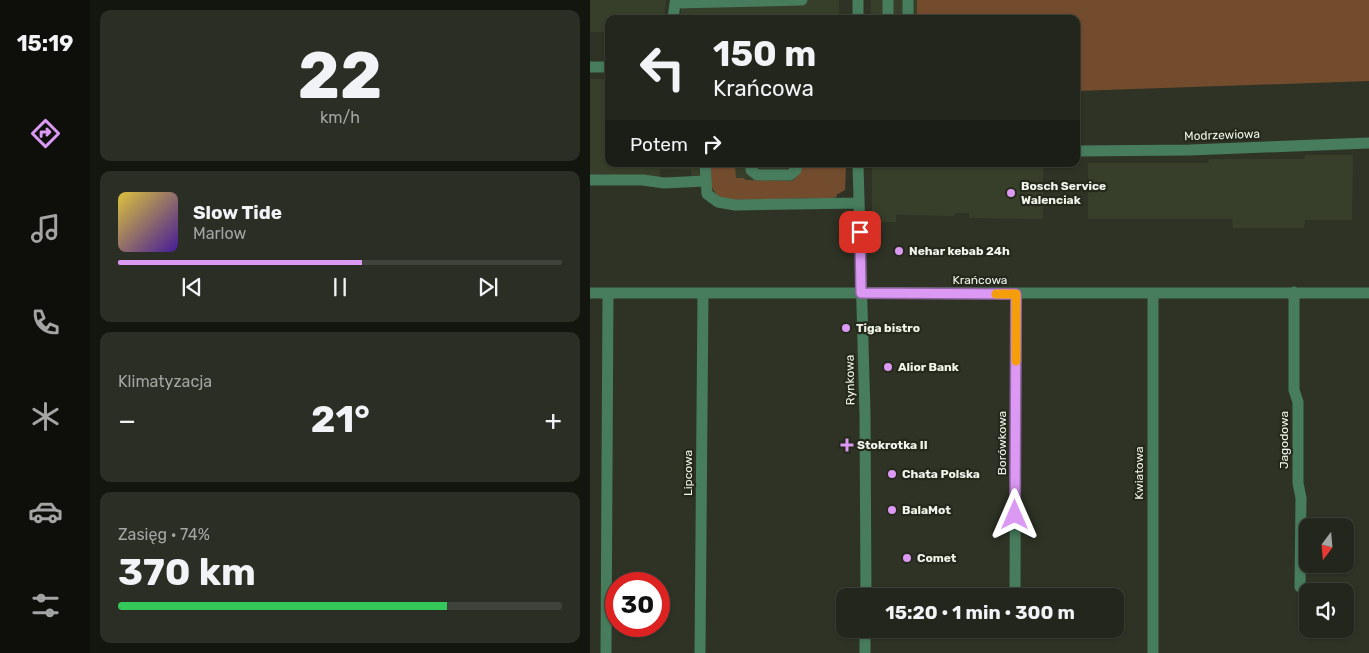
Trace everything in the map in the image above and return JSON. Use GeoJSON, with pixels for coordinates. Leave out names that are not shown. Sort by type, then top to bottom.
{"type":"FeatureCollection","features":[{"type":"Feature","properties":{"kind":"street"},"geometry":{"type":"LineString","coordinates":[[673,15],[675,2],[802,0]]}},
{"type":"Feature","properties":{"kind":"street"},"geometry":{"type":"LineString","coordinates":[[858,0],[858,15]]}},
{"type":"Feature","properties":{"kind":"street"},"geometry":{"type":"LineString","coordinates":[[888,0],[888,15]]}},
{"type":"Feature","properties":{"kind":"street"},"geometry":{"type":"LineString","coordinates":[[908,0],[908,15]]}},
{"type":"Feature","properties":{"kind":"street"},"geometry":{"type":"LineString","coordinates":[[590,67],[605,67]]}},
{"type":"Feature","properties":{"kind":"street","name":"Modrzewiowa"},"geometry":{"type":"LineString","coordinates":[[1080,152],[1182,151],[1369,144]]}},
{"type":"Feature","properties":{"kind":"street"},"geometry":{"type":"LineString","coordinates":[[705,167],[707,194],[718,202],[735,205],[859,203]]}},
{"type":"Feature","properties":{"kind":"street"},"geometry":{"type":"LineString","coordinates":[[751,167],[751,170],[757,175],[790,176],[796,170],[796,167]]}},
{"type":"Feature","properties":{"kind":"street","name":"Rynkowa"},"geometry":{"type":"LineString","coordinates":[[858,167],[865,424],[866,588]]}},
{"type":"Feature","properties":{"kind":"street"},"geometry":{"type":"LineString","coordinates":[[590,180],[643,180],[664,183],[705,181]]}},
{"type":"Feature","properties":{"kind":"street","name":"Jagodowa"},"geometry":{"type":"LineString","coordinates":[[1294,292],[1294,390],[1298,402],[1298,483],[1301,498],[1300,583]]}},
{"type":"Feature","properties":{"kind":"street","name":"Krańcowa"},"geometry":{"type":"LineString","coordinates":[[590,293],[1369,293]]}},
{"type":"Feature","properties":{"kind":"street"},"geometry":{"type":"LineString","coordinates":[[606,653],[608,293]]}},
{"type":"Feature","properties":{"kind":"street","name":"Lipcowa"},"geometry":{"type":"LineString","coordinates":[[700,653],[703,294]]}},
{"type":"Feature","properties":{"kind":"street","name":"Borówkowa"},"geometry":{"type":"LineString","coordinates":[[1015,588],[1016,294]]}},
{"type":"Feature","properties":{"kind":"street","name":"Kwiatowa"},"geometry":{"type":"LineString","coordinates":[[1153,294],[1153,653]]}},
{"type":"Feature","properties":{"kind":"street"},"geometry":{"type":"LineString","coordinates":[[865,653],[866,638]]}},
{"type":"Feature","properties":{"kind":"shaded area"},"geometry":{"type":"Polygon","coordinates":[[[590,0],[666,0],[664,15],[605,15],[605,32],[590,32],[590,0]]]}},
{"type":"Feature","properties":{"kind":"shaded area"},"geometry":{"type":"Polygon","coordinates":[[[681,0],[839,0],[839,14],[681,15],[681,0]]]}},
{"type":"Feature","properties":{"kind":"shaded area"},"geometry":{"type":"Polygon","coordinates":[[[871,0],[917,0],[917,15],[871,15],[871,0]]]}},
{"type":"Feature","properties":{"kind":"shaded area"},"geometry":{"type":"Polygon","coordinates":[[[917,0],[1369,0],[1369,81],[1080,91],[1080,15],[917,15],[917,0]]]}},
{"type":"Feature","properties":{"kind":"shaded area"},"geometry":{"type":"Polygon","coordinates":[[[590,79],[605,79],[605,167],[846,167],[845,190],[836,195],[837,197],[712,189],[691,177],[691,170],[660,169],[660,180],[590,177],[590,79]]]}},
{"type":"Feature","properties":{"kind":"shaded area"},"geometry":{"type":"Polygon","coordinates":[[[1305,155],[1353,155],[1352,220],[1305,220],[1304,228],[1233,228],[1232,219],[1088,219],[1088,163],[1208,163],[1209,159],[1304,159],[1305,155]]]}},
{"type":"Feature","properties":{"kind":"shaded area"},"geometry":{"type":"Polygon","coordinates":[[[710,167],[735,167],[736,178],[744,178],[745,180],[792,181],[798,174],[798,167],[846,167],[845,190],[836,195],[837,197],[832,198],[728,200],[714,191],[711,182],[710,167]]]}},
{"type":"Feature","properties":{"kind":"shaded area"},"geometry":{"type":"Polygon","coordinates":[[[872,167],[1043,167],[1043,219],[969,218],[969,213],[955,213],[954,216],[896,215],[896,222],[872,223],[872,167]]]}},
{"type":"Feature","properties":{"kind":"slow traffic"},"geometry":{"type":"LineString","coordinates":[[996,294],[1016,294],[1016,361]]}},
{"type":"Feature","properties":{"kind":"place","name":"Bosch Service Walenciak"},"geometry":{"type":"Point","coordinates":[1011,193]}},
{"type":"Feature","properties":{"kind":"place","name":"Nehar kebab 24h"},"geometry":{"type":"Point","coordinates":[899,251]}},
{"type":"Feature","properties":{"kind":"place","name":"Tiga bistro"},"geometry":{"type":"Point","coordinates":[846,328]}},
{"type":"Feature","properties":{"kind":"place","name":"Alior Bank"},"geometry":{"type":"Point","coordinates":[888,367]}},
{"type":"Feature","properties":{"kind":"place","name":"Stokrotka II"},"geometry":{"type":"Point","coordinates":[847,445]}},
{"type":"Feature","properties":{"kind":"place","name":"Chata Polska"},"geometry":{"type":"Point","coordinates":[892,474]}},
{"type":"Feature","properties":{"kind":"place","name":"BalaMot"},"geometry":{"type":"Point","coordinates":[892,510]}},
{"type":"Feature","properties":{"kind":"place","name":"Comet"},"geometry":{"type":"Point","coordinates":[907,558]}},
{"type":"Feature","properties":{"kind":"route"},"geometry":{"type":"LineString","coordinates":[[860,232],[861,293],[1016,294],[1015,515]]}}]}
